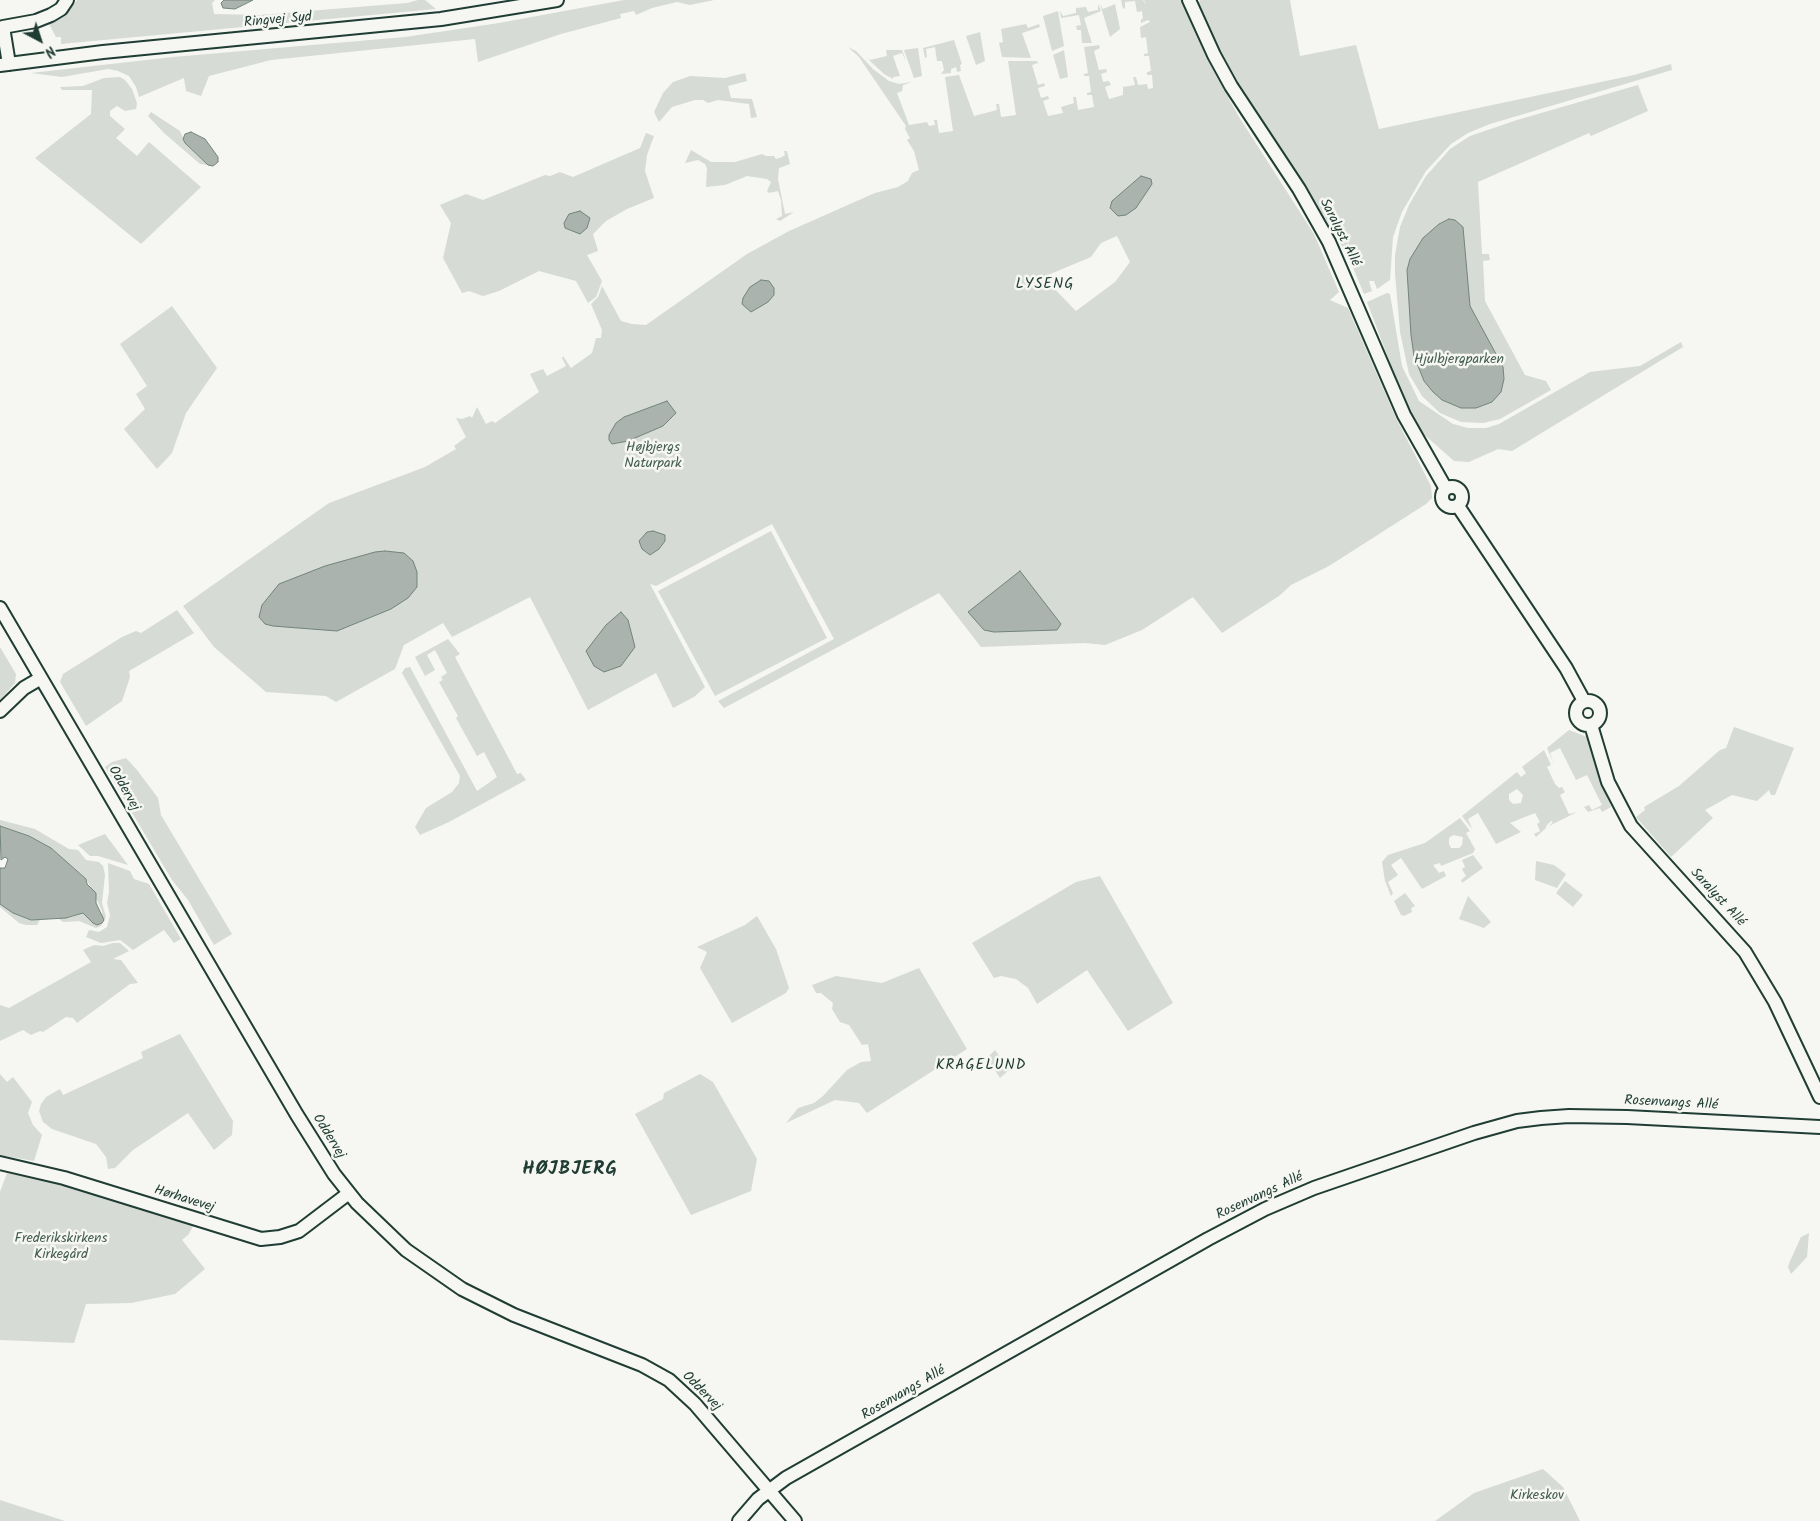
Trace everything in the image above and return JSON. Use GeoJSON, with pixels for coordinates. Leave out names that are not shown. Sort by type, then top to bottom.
{"type":"FeatureCollection","features":[{"type":"Feature","properties":{"kind":"street"},"geometry":{"type":"LineString","coordinates":[[5,64],[3,27],[36,21],[61,9],[67,0]]}},
{"type":"Feature","properties":{"kind":"street","name":"Ringvej Syd"},"geometry":{"type":"LineString","coordinates":[[5,64],[172,45],[441,19],[558,0]]}},
{"type":"Feature","properties":{"kind":"street","name":"Saralyst Allé"},"geometry":{"type":"LineString","coordinates":[[1189,0],[1214,55],[1231,86],[1299,189],[1329,242],[1404,415],[1446,489],[1443,494],[1444,502],[1452,507],[1458,506],[1566,668],[1584,701],[1577,706],[1576,714],[1581,723],[1591,725],[1608,782],[1627,820],[1648,846],[1745,952],[1775,1002],[1820,1098]]}},
{"type":"Feature","properties":{"kind":"street","name":"Oddervej"},"geometry":{"type":"LineString","coordinates":[[0,608],[297,1115],[324,1160],[349,1193],[373,1220],[406,1250],[462,1289],[514,1315],[642,1365],[669,1380],[695,1404],[795,1521]]}},
{"type":"Feature","properties":{"kind":"street"},"geometry":{"type":"LineString","coordinates":[[0,711],[24,688],[41,678]]}},
{"type":"Feature","properties":{"kind":"street","name":"Rosenvangs Allé"},"geometry":{"type":"LineString","coordinates":[[739,1521],[769,1490],[1166,1262],[1250,1216],[1308,1190],[1474,1133],[1517,1121],[1569,1116],[1627,1116],[1820,1127]]}},
{"type":"Feature","properties":{"kind":"street","name":"Hørhavevej"},"geometry":{"type":"LineString","coordinates":[[0,1163],[64,1178],[261,1239],[280,1237],[299,1231],[349,1193]]}},
{"type":"Feature","properties":{"kind":"green space"},"geometry":{"type":"Polygon","coordinates":[[[77,0],[215,0],[212,3],[214,14],[259,15],[407,3],[418,0],[425,0],[436,9],[61,44],[61,37],[56,37],[49,24],[65,16],[77,0]]]}},
{"type":"Feature","properties":{"kind":"green space"},"geometry":{"type":"Polygon","coordinates":[[[624,0],[714,0],[690,5],[677,2],[652,8],[636,15],[634,11],[620,14],[621,18],[561,34],[478,62],[475,39],[271,60],[209,76],[201,96],[186,91],[184,78],[139,97],[136,87],[129,76],[118,71],[108,69],[62,77],[31,73],[173,57],[405,37],[499,23],[624,0]]]}},
{"type":"Feature","properties":{"kind":"green space","name":"Højbjergs Naturpark"},"geometry":{"type":"Polygon","coordinates":[[[1121,0],[1143,0],[1146,5],[1144,0],[1181,0],[1205,55],[1239,117],[1314,234],[1339,292],[1330,300],[1348,308],[1396,418],[1431,486],[1432,498],[1426,504],[1329,566],[1291,585],[1279,596],[1222,633],[1193,597],[1142,630],[1105,645],[1085,643],[981,647],[939,593],[724,708],[718,701],[834,639],[772,524],[656,586],[650,584],[705,687],[694,697],[673,708],[656,673],[588,710],[530,597],[452,637],[443,623],[404,645],[395,669],[336,702],[326,696],[266,692],[214,647],[183,606],[329,503],[425,467],[456,449],[454,446],[466,437],[456,418],[462,419],[470,416],[472,418],[477,407],[486,424],[492,421],[495,423],[539,392],[530,374],[543,369],[547,376],[566,366],[562,358],[563,356],[571,368],[592,353],[596,338],[601,338],[602,330],[591,304],[598,297],[602,286],[621,321],[646,325],[747,254],[789,231],[875,193],[898,187],[908,181],[912,173],[919,170],[914,151],[907,140],[910,138],[905,129],[906,126],[859,57],[848,47],[856,51],[873,69],[889,81],[899,84],[912,82],[903,85],[902,91],[897,93],[909,125],[927,122],[929,126],[935,125],[934,120],[937,120],[939,133],[953,131],[945,77],[959,75],[974,116],[997,110],[996,104],[999,104],[1001,117],[1016,115],[1008,61],[1037,61],[1038,63],[1032,65],[1038,85],[1044,83],[1045,86],[1038,88],[1041,98],[1048,96],[1049,99],[1043,101],[1048,116],[1063,113],[1061,107],[1074,103],[1073,97],[1076,97],[1078,110],[1094,107],[1092,95],[1087,95],[1087,93],[1091,92],[1089,76],[1084,76],[1084,74],[1088,73],[1084,47],[1099,45],[1100,48],[1094,51],[1099,70],[1106,69],[1107,72],[1101,74],[1103,82],[1109,81],[1111,85],[1105,87],[1109,99],[1123,95],[1123,87],[1135,85],[1133,77],[1136,77],[1138,85],[1147,84],[1148,89],[1153,88],[1152,75],[1147,75],[1147,72],[1151,71],[1149,56],[1144,56],[1144,54],[1148,53],[1146,37],[1141,38],[1140,27],[1150,22],[1148,20],[1141,23],[1141,19],[1143,19],[1142,11],[1137,12],[1135,1],[1125,2],[1125,8],[1123,9],[1121,0]],[[1117,236],[1101,243],[1091,257],[1043,277],[1076,311],[1115,282],[1130,262],[1117,236]]]}},
{"type":"Feature","properties":{"kind":"green space"},"geometry":{"type":"Polygon","coordinates":[[[1200,0],[1290,0],[1300,56],[1356,45],[1379,129],[1634,75],[1671,64],[1672,70],[1490,124],[1468,133],[1451,144],[1426,171],[1402,212],[1393,237],[1390,280],[1377,289],[1374,281],[1369,281],[1372,291],[1364,294],[1348,256],[1303,181],[1228,67],[1198,3],[1200,0]]]}},
{"type":"Feature","properties":{"kind":"green space"},"geometry":{"type":"Polygon","coordinates":[[[1098,4],[1101,11],[1084,18],[1092,43],[1082,43],[1081,30],[1077,30],[1076,26],[1081,25],[1079,15],[1061,18],[1060,11],[1063,16],[1076,13],[1076,8],[1086,7],[1088,12],[1098,10],[1098,4]]]}},
{"type":"Feature","properties":{"kind":"green space"},"geometry":{"type":"Polygon","coordinates":[[[1100,4],[1103,9],[1115,4],[1120,29],[1110,37],[1100,4]]]}},
{"type":"Feature","properties":{"kind":"green space"},"geometry":{"type":"Polygon","coordinates":[[[1058,11],[1064,46],[1052,51],[1043,16],[1058,11]]]}},
{"type":"Feature","properties":{"kind":"green space"},"geometry":{"type":"Polygon","coordinates":[[[1026,24],[1028,28],[1039,24],[1040,27],[1022,33],[1031,58],[1002,57],[999,43],[1003,42],[1001,29],[1026,24]]]}},
{"type":"Feature","properties":{"kind":"green space"},"geometry":{"type":"Polygon","coordinates":[[[980,32],[985,61],[976,65],[966,36],[980,32]]]}},
{"type":"Feature","properties":{"kind":"green space"},"geometry":{"type":"Polygon","coordinates":[[[954,40],[962,64],[960,65],[961,71],[957,72],[956,67],[951,69],[951,73],[941,74],[944,70],[942,61],[937,61],[935,47],[926,49],[927,57],[925,58],[923,48],[954,40]]]}},
{"type":"Feature","properties":{"kind":"green space"},"geometry":{"type":"Polygon","coordinates":[[[918,48],[922,76],[914,78],[904,50],[918,48]]]}},
{"type":"Feature","properties":{"kind":"green space"},"geometry":{"type":"Polygon","coordinates":[[[886,50],[902,50],[906,61],[902,53],[893,56],[900,76],[893,77],[893,79],[884,74],[867,58],[870,60],[887,56],[886,50]]]}},
{"type":"Feature","properties":{"kind":"green space"},"geometry":{"type":"Polygon","coordinates":[[[1064,50],[1068,77],[1060,79],[1053,55],[1064,50]]]}},
{"type":"Feature","properties":{"kind":"green space"},"geometry":{"type":"Polygon","coordinates":[[[745,73],[747,81],[728,86],[731,98],[752,99],[757,117],[751,118],[749,104],[718,100],[708,103],[703,100],[695,100],[672,107],[659,122],[654,112],[663,93],[673,82],[690,76],[725,78],[745,73]]]}},
{"type":"Feature","properties":{"kind":"green space"},"geometry":{"type":"Polygon","coordinates":[[[120,77],[132,89],[137,103],[136,109],[125,111],[117,106],[110,111],[110,116],[125,129],[116,138],[137,156],[149,142],[201,187],[141,244],[35,158],[91,114],[92,90],[62,90],[60,87],[83,86],[104,78],[120,77]]]}},
{"type":"Feature","properties":{"kind":"green space","name":"Hjulbjergparken"},"geometry":{"type":"Polygon","coordinates":[[[1638,85],[1648,111],[1591,136],[1589,133],[1478,182],[1482,254],[1489,254],[1490,260],[1483,261],[1485,301],[1525,375],[1546,381],[1551,390],[1500,419],[1483,423],[1461,422],[1440,413],[1422,396],[1409,374],[1400,332],[1395,274],[1395,255],[1400,227],[1409,205],[1426,176],[1450,149],[1470,136],[1517,120],[1638,85]]]}},
{"type":"Feature","properties":{"kind":"green space"},"geometry":{"type":"Polygon","coordinates":[[[151,112],[180,131],[185,143],[208,165],[200,164],[164,133],[148,116],[151,112]]]}},
{"type":"Feature","properties":{"kind":"green space"},"geometry":{"type":"Polygon","coordinates":[[[646,133],[654,136],[647,155],[645,171],[654,198],[627,209],[606,221],[593,234],[598,251],[587,255],[602,281],[596,297],[588,303],[576,281],[539,271],[499,291],[483,296],[469,291],[462,293],[443,258],[451,223],[440,205],[466,194],[483,200],[545,175],[550,176],[560,172],[573,177],[640,148],[646,133]]]}},
{"type":"Feature","properties":{"kind":"green space"},"geometry":{"type":"Polygon","coordinates":[[[691,150],[711,162],[735,162],[762,154],[774,156],[776,159],[785,155],[784,151],[787,151],[790,164],[779,168],[778,179],[785,214],[794,212],[780,221],[776,219],[782,216],[781,200],[778,191],[769,193],[767,191],[771,182],[767,179],[747,176],[725,185],[706,187],[707,168],[705,164],[698,160],[685,163],[691,150]]]}},
{"type":"Feature","properties":{"kind":"green space"},"geometry":{"type":"Polygon","coordinates":[[[1387,293],[1390,294],[1402,366],[1419,401],[1453,424],[1468,428],[1486,428],[1499,424],[1590,372],[1640,366],[1681,342],[1683,347],[1512,451],[1498,449],[1469,462],[1454,461],[1420,431],[1401,392],[1367,302],[1387,293]]]}},
{"type":"Feature","properties":{"kind":"green space"},"geometry":{"type":"Polygon","coordinates":[[[172,306],[217,368],[186,413],[172,453],[157,469],[124,429],[145,409],[136,394],[147,386],[120,344],[172,306]]]}},
{"type":"Feature","properties":{"kind":"green space"},"geometry":{"type":"Polygon","coordinates":[[[771,531],[827,638],[715,696],[658,591],[771,531]]]}},
{"type":"Feature","properties":{"kind":"green space"},"geometry":{"type":"Polygon","coordinates":[[[177,610],[194,633],[129,671],[130,677],[122,701],[86,726],[60,682],[63,674],[122,637],[136,631],[141,633],[177,610]]]}},
{"type":"Feature","properties":{"kind":"green space"},"geometry":{"type":"Polygon","coordinates":[[[448,639],[460,654],[455,657],[517,774],[521,773],[526,780],[449,822],[420,835],[415,827],[426,808],[452,792],[459,783],[460,776],[402,673],[405,668],[410,667],[477,791],[497,777],[484,752],[477,756],[456,718],[458,716],[439,682],[443,680],[441,677],[447,673],[435,650],[427,655],[435,670],[425,676],[415,657],[448,639]]]}},
{"type":"Feature","properties":{"kind":"green space"},"geometry":{"type":"Polygon","coordinates":[[[0,647],[16,674],[15,683],[0,700],[0,647]]]}},
{"type":"Feature","properties":{"kind":"green space"},"geometry":{"type":"Polygon","coordinates":[[[1734,727],[1794,748],[1775,795],[1771,795],[1769,790],[1757,801],[1732,795],[1705,810],[1713,818],[1671,857],[1636,817],[1645,810],[1644,807],[1679,786],[1720,750],[1726,748],[1734,727]]]}},
{"type":"Feature","properties":{"kind":"green space"},"geometry":{"type":"Polygon","coordinates":[[[1569,730],[1587,737],[1601,783],[1611,807],[1602,812],[1600,808],[1588,812],[1584,807],[1589,805],[1592,810],[1602,805],[1587,775],[1576,780],[1560,748],[1550,753],[1554,764],[1547,748],[1569,730]]]}},
{"type":"Feature","properties":{"kind":"green space"},"geometry":{"type":"Polygon","coordinates":[[[1544,750],[1551,765],[1547,767],[1555,784],[1559,788],[1562,787],[1565,792],[1560,795],[1569,814],[1577,812],[1549,826],[1553,822],[1551,821],[1536,837],[1534,834],[1540,831],[1537,824],[1540,822],[1535,813],[1510,823],[1521,832],[1496,844],[1478,813],[1468,819],[1472,829],[1462,816],[1517,772],[1521,777],[1526,773],[1522,767],[1544,750]],[[1517,789],[1509,794],[1509,800],[1513,804],[1521,803],[1523,795],[1517,789]]]}},
{"type":"Feature","properties":{"kind":"green space"},"geometry":{"type":"Polygon","coordinates":[[[126,758],[158,798],[161,815],[232,934],[214,945],[188,900],[172,880],[105,767],[112,762],[126,758]]]}},
{"type":"Feature","properties":{"kind":"green space"},"geometry":{"type":"Polygon","coordinates":[[[1460,818],[1470,831],[1466,833],[1475,849],[1473,853],[1441,866],[1440,863],[1433,865],[1439,873],[1444,871],[1446,876],[1422,889],[1401,858],[1391,865],[1398,875],[1388,882],[1393,893],[1391,896],[1385,881],[1382,862],[1388,855],[1425,843],[1460,818]],[[1453,835],[1449,838],[1451,848],[1459,848],[1462,845],[1463,837],[1453,835]]]}},
{"type":"Feature","properties":{"kind":"green space"},"geometry":{"type":"Polygon","coordinates":[[[0,820],[35,829],[69,849],[78,850],[86,860],[99,862],[103,866],[105,875],[102,903],[106,917],[101,926],[96,928],[79,921],[63,922],[59,919],[83,913],[97,925],[102,923],[102,911],[86,879],[51,848],[29,836],[0,826],[0,820]]]}},
{"type":"Feature","properties":{"kind":"green space"},"geometry":{"type":"Polygon","coordinates":[[[105,834],[128,865],[98,856],[90,856],[78,845],[105,834]]]}},
{"type":"Feature","properties":{"kind":"green space"},"geometry":{"type":"Polygon","coordinates":[[[1473,855],[1483,868],[1462,883],[1461,880],[1466,876],[1462,869],[1465,867],[1462,860],[1473,855]]]}},
{"type":"Feature","properties":{"kind":"green space"},"geometry":{"type":"Polygon","coordinates":[[[1536,861],[1554,865],[1566,874],[1557,888],[1535,880],[1536,861]]]}},
{"type":"Feature","properties":{"kind":"green space"},"geometry":{"type":"Polygon","coordinates":[[[108,863],[130,871],[134,879],[149,884],[181,939],[174,943],[164,930],[133,950],[120,940],[101,943],[86,937],[89,930],[99,932],[107,927],[110,915],[107,903],[109,892],[108,863]]]}},
{"type":"Feature","properties":{"kind":"green space"},"geometry":{"type":"Polygon","coordinates":[[[1100,876],[1173,1003],[1128,1031],[1087,970],[1037,1004],[1028,988],[1016,979],[1001,976],[994,978],[972,943],[1076,882],[1100,876]]]}},
{"type":"Feature","properties":{"kind":"green space"},"geometry":{"type":"Polygon","coordinates":[[[1565,881],[1583,895],[1573,907],[1556,893],[1565,881]]]}},
{"type":"Feature","properties":{"kind":"green space"},"geometry":{"type":"Polygon","coordinates":[[[1405,893],[1415,906],[1411,908],[1412,912],[1404,916],[1401,915],[1394,901],[1405,893]]]}},
{"type":"Feature","properties":{"kind":"green space"},"geometry":{"type":"Polygon","coordinates":[[[1468,896],[1491,922],[1484,928],[1459,919],[1468,896]]]}},
{"type":"Feature","properties":{"kind":"green space"},"geometry":{"type":"Polygon","coordinates":[[[0,904],[20,916],[31,920],[40,920],[37,925],[19,923],[0,907],[0,904]]]}},
{"type":"Feature","properties":{"kind":"green space"},"geometry":{"type":"Polygon","coordinates":[[[757,916],[776,949],[789,988],[786,993],[732,1023],[700,968],[707,952],[697,947],[745,925],[757,916]]]}},
{"type":"Feature","properties":{"kind":"green space"},"geometry":{"type":"Polygon","coordinates":[[[120,943],[129,951],[113,959],[121,960],[138,983],[130,984],[77,1023],[73,1018],[66,1017],[43,1032],[40,1031],[31,1035],[23,1030],[0,1041],[0,1005],[9,1008],[91,962],[83,950],[94,945],[103,946],[120,943]]]}},
{"type":"Feature","properties":{"kind":"green space"},"geometry":{"type":"Polygon","coordinates":[[[919,968],[967,1049],[867,1113],[859,1103],[835,1100],[786,1123],[798,1108],[814,1103],[823,1096],[847,1070],[861,1062],[871,1061],[868,1044],[862,1045],[849,1025],[840,1022],[832,1009],[833,1003],[821,993],[816,993],[812,985],[836,976],[882,983],[919,968]]]}},
{"type":"Feature","properties":{"kind":"green space"},"geometry":{"type":"Polygon","coordinates":[[[180,1034],[233,1121],[232,1135],[214,1150],[188,1113],[133,1150],[115,1168],[108,1169],[106,1157],[96,1144],[52,1129],[43,1122],[39,1111],[46,1097],[60,1089],[63,1095],[143,1058],[141,1052],[180,1034]]]}},
{"type":"Feature","properties":{"kind":"green space"},"geometry":{"type":"Polygon","coordinates":[[[995,1050],[1009,1070],[1000,1078],[987,1058],[995,1050]]]}},
{"type":"Feature","properties":{"kind":"green space"},"geometry":{"type":"Polygon","coordinates":[[[0,1074],[7,1082],[13,1077],[32,1102],[28,1113],[33,1125],[42,1135],[34,1161],[0,1155],[0,1074]]]}},
{"type":"Feature","properties":{"kind":"green space"},"geometry":{"type":"Polygon","coordinates":[[[700,1074],[713,1082],[757,1159],[751,1191],[691,1215],[635,1114],[663,1099],[664,1093],[700,1074]]]}},
{"type":"Feature","properties":{"kind":"green space","name":"Frederikskirkens Kirkegård"},"geometry":{"type":"Polygon","coordinates":[[[7,1173],[60,1184],[193,1226],[189,1234],[182,1240],[205,1269],[175,1294],[131,1303],[86,1304],[74,1343],[0,1340],[0,1192],[7,1173]]]}},
{"type":"Feature","properties":{"kind":"green space"},"geometry":{"type":"Polygon","coordinates":[[[1809,1233],[1807,1257],[1791,1274],[1788,1267],[1790,1261],[1801,1237],[1809,1233]]]}},
{"type":"Feature","properties":{"kind":"green space","name":"Kirkeskov"},"geometry":{"type":"Polygon","coordinates":[[[1543,1469],[1563,1487],[1580,1521],[1435,1521],[1474,1493],[1543,1469]]]}},
{"type":"Feature","properties":{"kind":"green space"},"geometry":{"type":"Polygon","coordinates":[[[0,1500],[65,1521],[0,1521],[0,1500]]]}},
{"type":"Feature","properties":{"kind":"shaded area"},"geometry":{"type":"Polygon","coordinates":[[[224,0],[253,0],[235,9],[223,8],[221,3],[224,0]]]}},
{"type":"Feature","properties":{"kind":"shaded area"},"geometry":{"type":"Polygon","coordinates":[[[191,132],[205,139],[218,157],[218,162],[213,166],[208,165],[185,143],[183,139],[185,134],[191,132]]]}},
{"type":"Feature","properties":{"kind":"shaded area"},"geometry":{"type":"Polygon","coordinates":[[[1141,176],[1151,179],[1152,184],[1136,208],[1126,215],[1118,216],[1110,208],[1112,201],[1141,176]]]}},
{"type":"Feature","properties":{"kind":"shaded area"},"geometry":{"type":"Polygon","coordinates":[[[580,211],[590,218],[587,228],[580,234],[565,228],[564,223],[569,214],[580,211]]]}},
{"type":"Feature","properties":{"kind":"shaded area"},"geometry":{"type":"Polygon","coordinates":[[[1449,219],[1455,220],[1463,227],[1470,306],[1503,367],[1504,379],[1501,392],[1492,402],[1476,408],[1461,408],[1442,400],[1433,392],[1424,381],[1414,356],[1411,335],[1407,270],[1410,259],[1423,238],[1439,224],[1449,219]]]}},
{"type":"Feature","properties":{"kind":"shaded area"},"geometry":{"type":"Polygon","coordinates":[[[761,280],[769,281],[774,288],[774,295],[768,302],[751,312],[742,304],[743,298],[750,287],[761,280]]]}},
{"type":"Feature","properties":{"kind":"shaded area"},"geometry":{"type":"Polygon","coordinates":[[[667,401],[676,413],[663,426],[628,441],[612,444],[609,440],[609,435],[616,423],[624,417],[667,401]]]}},
{"type":"Feature","properties":{"kind":"shaded area"},"geometry":{"type":"Polygon","coordinates":[[[653,531],[665,535],[665,541],[659,549],[650,555],[642,549],[639,541],[647,532],[653,531]]]}},
{"type":"Feature","properties":{"kind":"shaded area"},"geometry":{"type":"Polygon","coordinates":[[[385,551],[404,553],[413,561],[417,572],[417,587],[408,598],[391,609],[337,631],[273,626],[265,624],[259,617],[262,605],[279,584],[325,566],[385,551]]]}},
{"type":"Feature","properties":{"kind":"shaded area"},"geometry":{"type":"Polygon","coordinates":[[[1020,571],[1061,624],[1057,630],[994,632],[984,630],[968,612],[1020,571]]]}},
{"type":"Feature","properties":{"kind":"shaded area"},"geometry":{"type":"Polygon","coordinates":[[[621,612],[628,620],[635,647],[621,666],[604,672],[594,666],[586,651],[606,625],[621,612]]]}},
{"type":"Feature","properties":{"kind":"shaded area"},"geometry":{"type":"Polygon","coordinates":[[[0,826],[29,836],[51,848],[86,879],[87,884],[96,893],[96,903],[104,920],[102,923],[97,925],[93,923],[83,913],[66,918],[31,920],[13,913],[0,904],[0,868],[5,868],[8,859],[5,857],[1,860],[0,826]]]}},
{"type":"Feature","properties":{"kind":"district","name":"LYSENG"},"geometry":{"type":"Point","coordinates":[1045,285]}},
{"type":"Feature","properties":{"kind":"district","name":"KRAGELUND"},"geometry":{"type":"Point","coordinates":[981,1066]}},
{"type":"Feature","properties":{"kind":"district","name":"HØJBJERG"},"geometry":{"type":"Point","coordinates":[570,1171]}}]}
